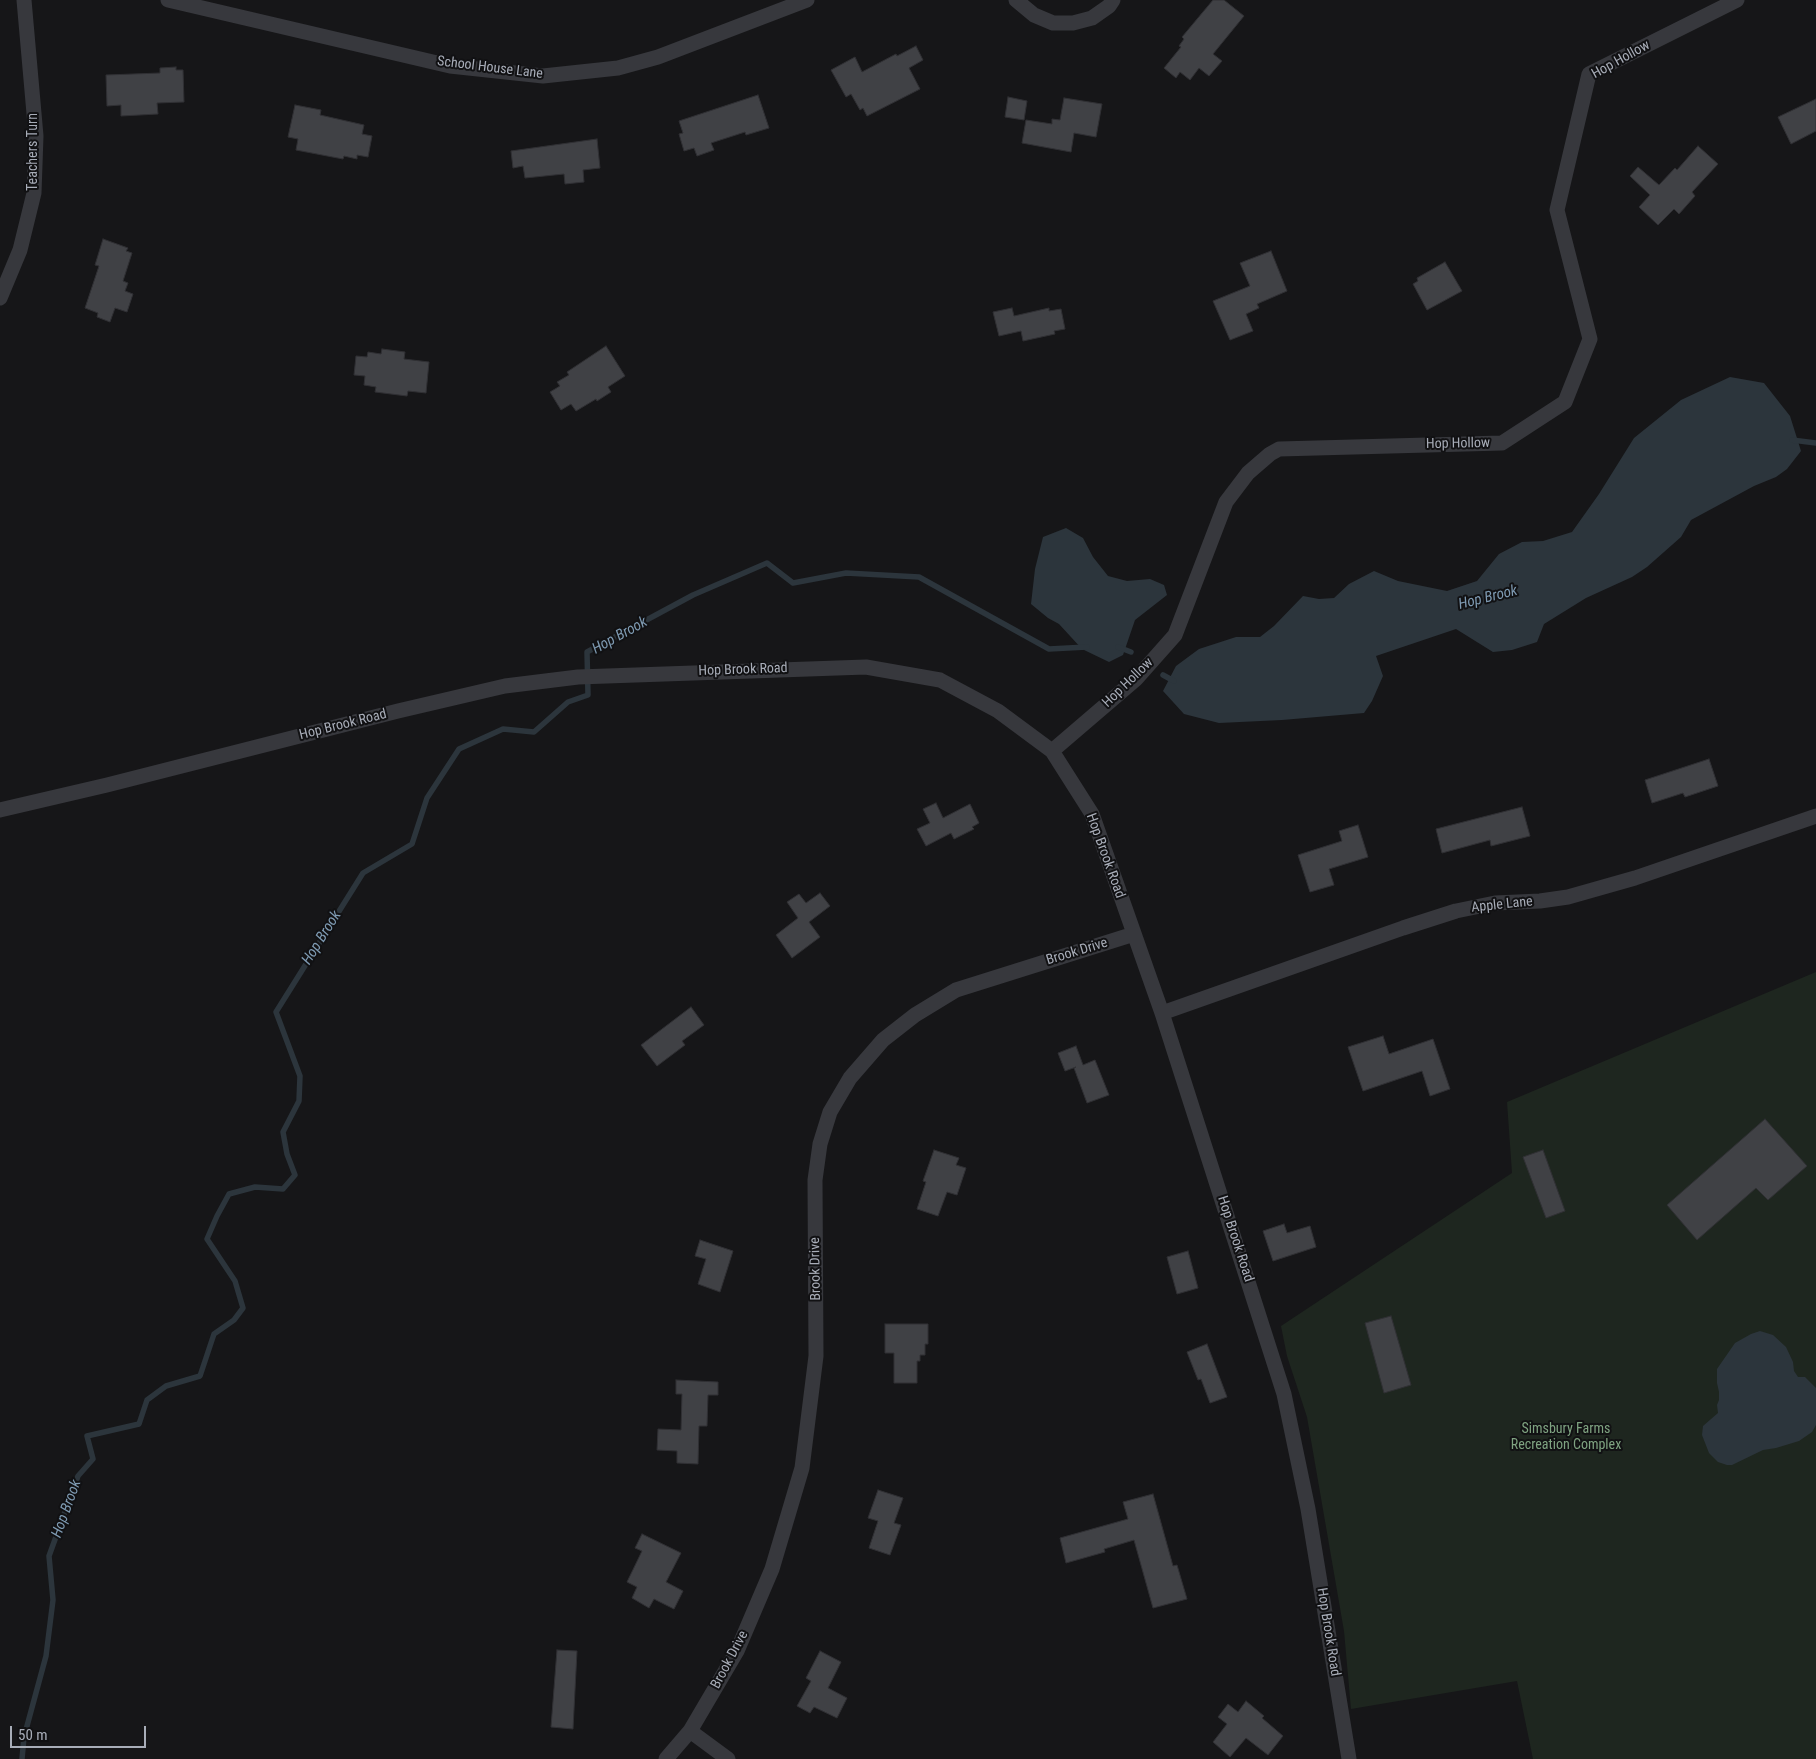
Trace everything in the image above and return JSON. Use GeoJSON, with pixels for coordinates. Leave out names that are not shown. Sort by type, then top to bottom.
{"type":"FeatureCollection","features":[{"type":"Feature","properties":{"kind":"street","name":"Teachers Turn"},"geometry":{"type":"LineString","coordinates":[[0,298],[20,250],[34,192],[36,136],[24,0]]}},
{"type":"Feature","properties":{"kind":"street","name":"School House Lane"},"geometry":{"type":"LineString","coordinates":[[168,0],[450,66],[543,76],[618,68],[658,57],[807,0]]}},
{"type":"Feature","properties":{"kind":"street"},"geometry":{"type":"LineString","coordinates":[[1016,0],[1034,15],[1053,23],[1073,23],[1092,18],[1109,6],[1113,0]]}},
{"type":"Feature","properties":{"kind":"street","name":"Hop Hollow"},"geometry":{"type":"LineString","coordinates":[[1052,750],[1136,679],[1175,635],[1224,507],[1239,483],[1270,454],[1279,449],[1502,443],[1565,402],[1590,339],[1557,210],[1588,74],[1737,0]]}},
{"type":"Feature","properties":{"kind":"street","name":"Hop Brook Road"},"geometry":{"type":"LineString","coordinates":[[0,810],[505,686],[578,677],[866,667],[940,680],[998,711],[1052,750],[1092,814],[1162,1013],[1284,1394],[1308,1509],[1349,1759]]}},
{"type":"Feature","properties":{"kind":"street","name":"Apple Lane"},"geometry":{"type":"LineString","coordinates":[[1162,1013],[1456,911],[1495,903],[1540,901],[1568,897],[1635,878],[1816,816]]}},
{"type":"Feature","properties":{"kind":"street","name":"Brook Drive"},"geometry":{"type":"LineString","coordinates":[[666,1759],[690,1731],[737,1651],[772,1569],[802,1468],[816,1356],[815,1180],[820,1144],[830,1112],[850,1078],[883,1040],[915,1014],[956,990],[1134,934]]}},
{"type":"Feature","properties":{"kind":"street"},"geometry":{"type":"LineString","coordinates":[[690,1731],[728,1759]]}},
{"type":"Feature","properties":{"kind":"green space","name":"Simsbury Farms Recreation Complex"},"geometry":{"type":"Polygon","coordinates":[[[1816,972],[1816,1759],[1533,1759],[1517,1681],[1351,1709],[1344,1631],[1307,1417],[1287,1356],[1281,1326],[1512,1173],[1507,1102],[1816,972]]]}},
{"type":"Feature","properties":{"kind":"water"},"geometry":{"type":"Polygon","coordinates":[[[1730,377],[1764,383],[1790,416],[1801,451],[1787,469],[1776,477],[1754,486],[1691,520],[1681,537],[1647,567],[1632,577],[1586,598],[1544,624],[1537,642],[1512,650],[1493,652],[1456,629],[1376,656],[1383,676],[1372,701],[1364,713],[1219,723],[1184,714],[1163,691],[1176,666],[1199,649],[1236,637],[1260,637],[1274,626],[1303,596],[1319,599],[1334,598],[1349,584],[1374,571],[1398,581],[1447,591],[1477,581],[1499,554],[1522,542],[1543,541],[1572,532],[1599,494],[1634,438],[1681,400],[1730,377]]]}},
{"type":"Feature","properties":{"kind":"water"},"geometry":{"type":"Polygon","coordinates":[[[1066,528],[1083,538],[1093,557],[1108,576],[1127,581],[1150,579],[1164,585],[1167,595],[1135,620],[1123,655],[1109,662],[1082,649],[1059,624],[1048,618],[1031,604],[1035,569],[1043,537],[1066,528]]]}},
{"type":"Feature","properties":{"kind":"water"},"geometry":{"type":"Polygon","coordinates":[[[1760,1331],[1773,1335],[1786,1347],[1798,1377],[1805,1377],[1816,1388],[1816,1425],[1812,1432],[1799,1441],[1763,1450],[1732,1465],[1727,1465],[1718,1462],[1709,1453],[1702,1435],[1703,1426],[1718,1413],[1717,1369],[1735,1343],[1760,1331]]]}},
{"type":"Feature","properties":{"kind":"building"},"geometry":{"type":"Polygon","coordinates":[[[1213,0],[1224,0],[1244,16],[1213,54],[1222,61],[1209,76],[1199,68],[1190,80],[1180,72],[1176,78],[1164,68],[1181,47],[1179,46],[1184,39],[1182,37],[1213,0]]]}},
{"type":"Feature","properties":{"kind":"building"},"geometry":{"type":"Polygon","coordinates":[[[916,46],[923,60],[909,68],[920,89],[867,116],[863,108],[860,110],[851,94],[846,97],[831,70],[855,57],[862,72],[916,46]]]}},
{"type":"Feature","properties":{"kind":"building"},"geometry":{"type":"Polygon","coordinates":[[[176,67],[176,70],[183,70],[184,102],[157,103],[158,114],[121,116],[121,105],[107,106],[106,75],[160,73],[160,68],[176,67]]]}},
{"type":"Feature","properties":{"kind":"building"},"geometry":{"type":"Polygon","coordinates":[[[758,95],[769,128],[746,135],[745,132],[711,143],[714,150],[697,156],[694,148],[684,151],[679,134],[683,133],[679,121],[758,95]]]}},
{"type":"Feature","properties":{"kind":"building"},"geometry":{"type":"Polygon","coordinates":[[[1008,97],[1027,101],[1024,120],[1005,117],[1008,97]]]}},
{"type":"Feature","properties":{"kind":"building"},"geometry":{"type":"Polygon","coordinates":[[[1064,98],[1102,104],[1096,137],[1074,133],[1071,152],[1022,143],[1026,120],[1052,124],[1052,119],[1060,120],[1064,98]]]}},
{"type":"Feature","properties":{"kind":"building"},"geometry":{"type":"Polygon","coordinates":[[[1816,99],[1816,131],[1791,144],[1778,117],[1816,99]]]}},
{"type":"Feature","properties":{"kind":"building"},"geometry":{"type":"Polygon","coordinates":[[[295,105],[321,110],[320,115],[364,125],[362,134],[372,136],[368,157],[357,155],[357,159],[344,156],[343,159],[296,150],[298,139],[288,137],[295,105]]]}},
{"type":"Feature","properties":{"kind":"building"},"geometry":{"type":"Polygon","coordinates":[[[597,139],[600,168],[583,170],[584,182],[565,184],[564,174],[525,178],[523,166],[513,168],[511,151],[597,139]]]}},
{"type":"Feature","properties":{"kind":"building"},"geometry":{"type":"Polygon","coordinates":[[[1698,146],[1718,164],[1692,192],[1695,196],[1679,214],[1674,209],[1658,225],[1639,207],[1650,195],[1630,176],[1638,167],[1659,185],[1675,168],[1677,170],[1698,146]]]}},
{"type":"Feature","properties":{"kind":"building"},"geometry":{"type":"Polygon","coordinates":[[[103,239],[128,248],[126,251],[132,253],[123,281],[128,283],[125,291],[133,294],[127,312],[115,308],[110,322],[97,317],[98,313],[85,308],[99,266],[95,265],[103,239]]]}},
{"type":"Feature","properties":{"kind":"building"},"geometry":{"type":"Polygon","coordinates":[[[1271,251],[1287,291],[1257,304],[1259,308],[1246,314],[1253,331],[1230,340],[1213,301],[1250,286],[1240,263],[1271,251]]]}},
{"type":"Feature","properties":{"kind":"building"},"geometry":{"type":"Polygon","coordinates":[[[1445,262],[1462,291],[1427,310],[1413,284],[1418,281],[1417,278],[1445,262]]]}},
{"type":"Feature","properties":{"kind":"building"},"geometry":{"type":"Polygon","coordinates":[[[1012,308],[1014,316],[1049,308],[1049,311],[1061,309],[1065,329],[1054,331],[1055,334],[1023,341],[1021,331],[999,336],[993,312],[1012,308]]]}},
{"type":"Feature","properties":{"kind":"building"},"geometry":{"type":"Polygon","coordinates":[[[606,346],[625,376],[608,387],[611,392],[597,401],[596,399],[576,411],[571,404],[561,410],[550,392],[560,386],[557,382],[569,375],[567,372],[606,346]]]}},
{"type":"Feature","properties":{"kind":"building"},"geometry":{"type":"Polygon","coordinates":[[[382,349],[405,352],[404,359],[429,362],[426,393],[408,391],[407,396],[375,392],[376,387],[364,385],[365,376],[354,375],[356,356],[367,357],[368,352],[381,354],[382,349]]]}},
{"type":"Feature","properties":{"kind":"building"},"geometry":{"type":"Polygon","coordinates":[[[1709,759],[1718,786],[1685,797],[1683,793],[1652,803],[1645,780],[1709,759]]]}},
{"type":"Feature","properties":{"kind":"building"},"geometry":{"type":"Polygon","coordinates":[[[936,803],[943,818],[970,804],[979,823],[972,827],[974,829],[954,839],[951,833],[926,846],[917,829],[930,823],[923,809],[936,803]]]}},
{"type":"Feature","properties":{"kind":"building"},"geometry":{"type":"Polygon","coordinates":[[[1522,807],[1530,836],[1491,846],[1490,840],[1442,853],[1436,829],[1522,807]]]}},
{"type":"Feature","properties":{"kind":"building"},"geometry":{"type":"Polygon","coordinates":[[[1358,825],[1368,857],[1329,869],[1334,885],[1310,892],[1298,855],[1342,841],[1339,831],[1358,825]]]}},
{"type":"Feature","properties":{"kind":"building"},"geometry":{"type":"Polygon","coordinates":[[[820,893],[830,906],[809,922],[820,937],[792,958],[776,935],[798,918],[787,902],[799,894],[806,903],[820,893]]]}},
{"type":"Feature","properties":{"kind":"building"},"geometry":{"type":"Polygon","coordinates":[[[691,1007],[704,1025],[682,1041],[685,1045],[657,1066],[641,1045],[691,1007]]]}},
{"type":"Feature","properties":{"kind":"building"},"geometry":{"type":"Polygon","coordinates":[[[1383,1036],[1389,1054],[1433,1039],[1450,1089],[1430,1096],[1422,1071],[1363,1091],[1348,1047],[1383,1036]]]}},
{"type":"Feature","properties":{"kind":"building"},"geometry":{"type":"Polygon","coordinates":[[[1076,1046],[1083,1065],[1095,1060],[1109,1095],[1087,1103],[1074,1068],[1076,1067],[1065,1071],[1058,1053],[1076,1046]]]}},
{"type":"Feature","properties":{"kind":"building"},"geometry":{"type":"Polygon","coordinates":[[[1765,1119],[1807,1166],[1768,1200],[1756,1188],[1697,1240],[1667,1205],[1765,1119]]]}},
{"type":"Feature","properties":{"kind":"building"},"geometry":{"type":"Polygon","coordinates":[[[934,1150],[959,1158],[956,1165],[966,1168],[957,1195],[947,1192],[938,1216],[917,1209],[926,1182],[923,1181],[934,1150]]]}},
{"type":"Feature","properties":{"kind":"building"},"geometry":{"type":"Polygon","coordinates":[[[1543,1150],[1565,1211],[1546,1218],[1523,1157],[1543,1150]]]}},
{"type":"Feature","properties":{"kind":"building"},"geometry":{"type":"Polygon","coordinates":[[[1284,1224],[1287,1233],[1310,1226],[1316,1247],[1273,1261],[1263,1231],[1284,1224]]]}},
{"type":"Feature","properties":{"kind":"building"},"geometry":{"type":"Polygon","coordinates":[[[700,1240],[733,1251],[720,1292],[698,1284],[706,1259],[695,1256],[700,1240]]]}},
{"type":"Feature","properties":{"kind":"building"},"geometry":{"type":"Polygon","coordinates":[[[1188,1251],[1198,1288],[1177,1294],[1167,1257],[1188,1251]]]}},
{"type":"Feature","properties":{"kind":"building"},"geometry":{"type":"Polygon","coordinates":[[[1391,1316],[1411,1385],[1384,1393],[1365,1323],[1391,1316]]]}},
{"type":"Feature","properties":{"kind":"building"},"geometry":{"type":"Polygon","coordinates":[[[885,1324],[928,1324],[928,1344],[925,1344],[925,1355],[920,1355],[920,1361],[917,1361],[917,1383],[894,1383],[894,1353],[885,1353],[885,1324]]]}},
{"type":"Feature","properties":{"kind":"building"},"geometry":{"type":"Polygon","coordinates":[[[1207,1344],[1227,1397],[1210,1403],[1201,1379],[1198,1380],[1187,1352],[1207,1344]]]}},
{"type":"Feature","properties":{"kind":"building"},"geometry":{"type":"Polygon","coordinates":[[[676,1380],[718,1382],[718,1395],[708,1395],[707,1426],[699,1426],[698,1464],[677,1463],[677,1451],[657,1450],[658,1429],[681,1430],[682,1394],[676,1394],[676,1380]]]}},
{"type":"Feature","properties":{"kind":"building"},"geometry":{"type":"Polygon","coordinates":[[[878,1490],[903,1498],[894,1523],[901,1525],[890,1555],[869,1548],[878,1521],[868,1518],[878,1490]]]}},
{"type":"Feature","properties":{"kind":"building"},"geometry":{"type":"Polygon","coordinates":[[[1153,1494],[1173,1566],[1177,1565],[1187,1599],[1153,1608],[1134,1540],[1104,1549],[1105,1552],[1066,1563],[1060,1538],[1128,1519],[1123,1502],[1153,1494]]]}},
{"type":"Feature","properties":{"kind":"building"},"geometry":{"type":"Polygon","coordinates":[[[642,1534],[681,1553],[666,1582],[683,1591],[674,1609],[654,1599],[649,1608],[632,1598],[637,1587],[627,1582],[642,1551],[635,1548],[642,1534]]]}},
{"type":"Feature","properties":{"kind":"building"},"geometry":{"type":"Polygon","coordinates":[[[557,1650],[577,1651],[573,1729],[551,1727],[557,1650]]]}},
{"type":"Feature","properties":{"kind":"building"},"geometry":{"type":"Polygon","coordinates":[[[820,1651],[841,1662],[828,1688],[847,1698],[837,1718],[814,1707],[810,1713],[797,1706],[811,1681],[806,1678],[820,1651]]]}},
{"type":"Feature","properties":{"kind":"building"},"geometry":{"type":"Polygon","coordinates":[[[1246,1701],[1283,1736],[1268,1755],[1246,1738],[1230,1757],[1213,1742],[1227,1724],[1218,1717],[1228,1704],[1238,1712],[1246,1701]]]}},
{"type":"Feature","properties":{"kind":"waterway","name":"Hop Brook"},"geometry":{"type":"LineString","coordinates":[[1792,440],[1816,443]]}},
{"type":"Feature","properties":{"kind":"waterway","name":"Hop Brook"},"geometry":{"type":"LineString","coordinates":[[22,1759],[24,1737],[46,1656],[53,1600],[49,1556],[78,1476],[93,1459],[87,1436],[139,1424],[147,1400],[166,1386],[200,1376],[214,1334],[234,1320],[243,1308],[235,1281],[207,1239],[229,1194],[255,1187],[283,1189],[295,1175],[287,1154],[283,1132],[299,1101],[300,1076],[276,1012],[363,873],[412,844],[427,798],[459,749],[503,729],[534,732],[568,702],[588,695],[587,652],[693,595],[767,563],[793,583],[846,573],[919,577],[1049,649],[1087,647]]}},
{"type":"Feature","properties":{"kind":"waterway","name":"Hop Brook"},"geometry":{"type":"LineString","coordinates":[[1118,647],[1131,652]]}},
{"type":"Feature","properties":{"kind":"waterway","name":"Hop Brook"},"geometry":{"type":"LineString","coordinates":[[1163,675],[1174,681]]}}]}
